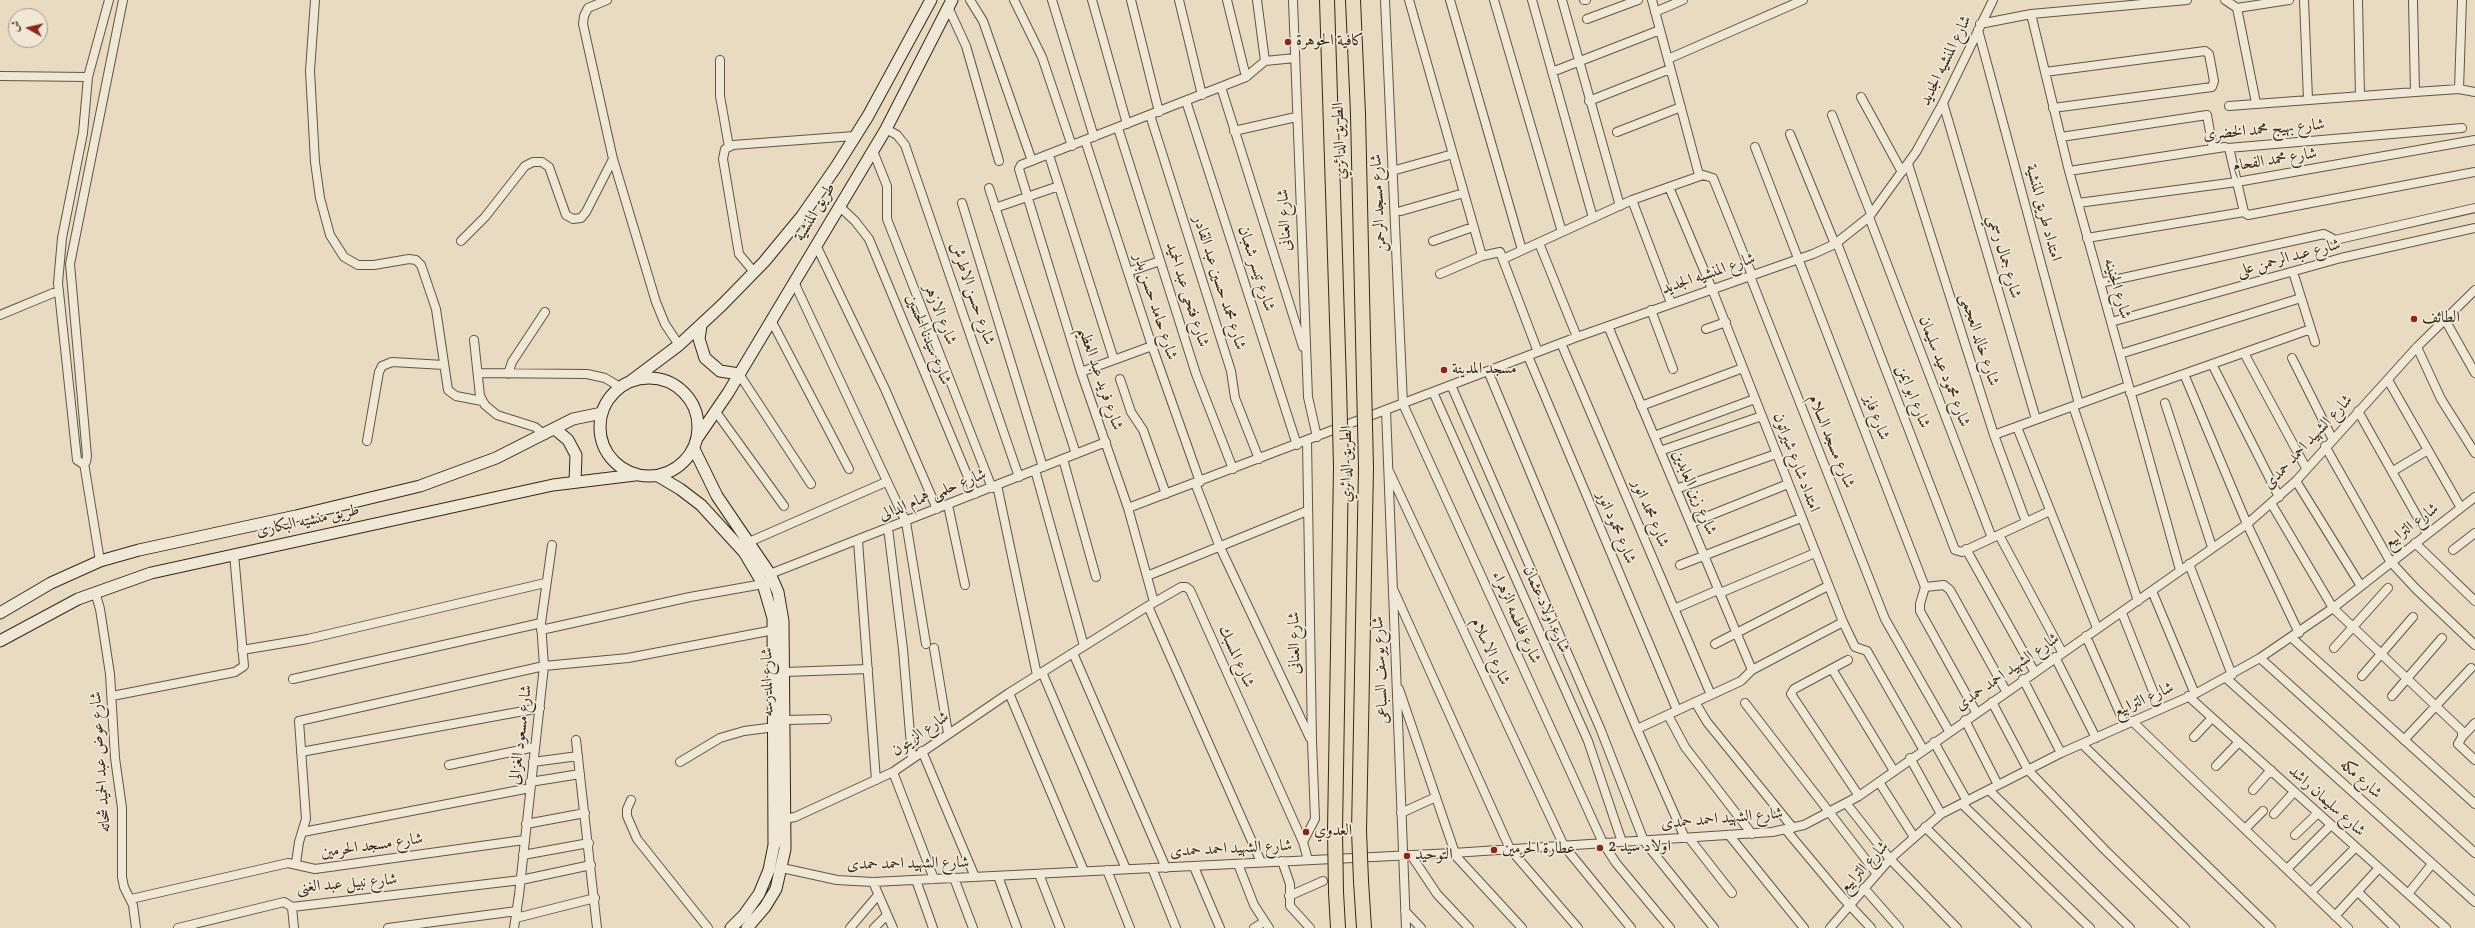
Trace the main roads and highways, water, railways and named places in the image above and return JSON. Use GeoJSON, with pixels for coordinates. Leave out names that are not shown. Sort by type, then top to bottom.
{"type":"FeatureCollection","features":[{"type":"Feature","properties":{"kind":"highway","name":"الطريق الدائري"},"geometry":{"type":"LineString","coordinates":[[1327,0],[1341,467],[1335,831],[1338,928]]}},
{"type":"Feature","properties":{"kind":"highway","name":"الطريق الدائري"},"geometry":{"type":"LineString","coordinates":[[1352,0],[1358,114],[1366,468],[1359,831],[1364,928]]}},
{"type":"Feature","properties":{"kind":"place","name":"كافية الحوهرة"},"geometry":{"type":"Point","coordinates":[1288,42]}},
{"type":"Feature","properties":{"kind":"place","name":"الطائف"},"geometry":{"type":"Point","coordinates":[2414,319]}},
{"type":"Feature","properties":{"kind":"place","name":"مسجد المدينة"},"geometry":{"type":"Point","coordinates":[1444,370]}},
{"type":"Feature","properties":{"kind":"place","name":"العدوي"},"geometry":{"type":"Point","coordinates":[1306,832]}},
{"type":"Feature","properties":{"kind":"place","name":"اولاد سيد 2"},"geometry":{"type":"Point","coordinates":[1600,848]}},
{"type":"Feature","properties":{"kind":"place","name":"عطارة الحرمين"},"geometry":{"type":"Point","coordinates":[1494,850]}},
{"type":"Feature","properties":{"kind":"place","name":"التوحيد"},"geometry":{"type":"Point","coordinates":[1407,856]}}]}
